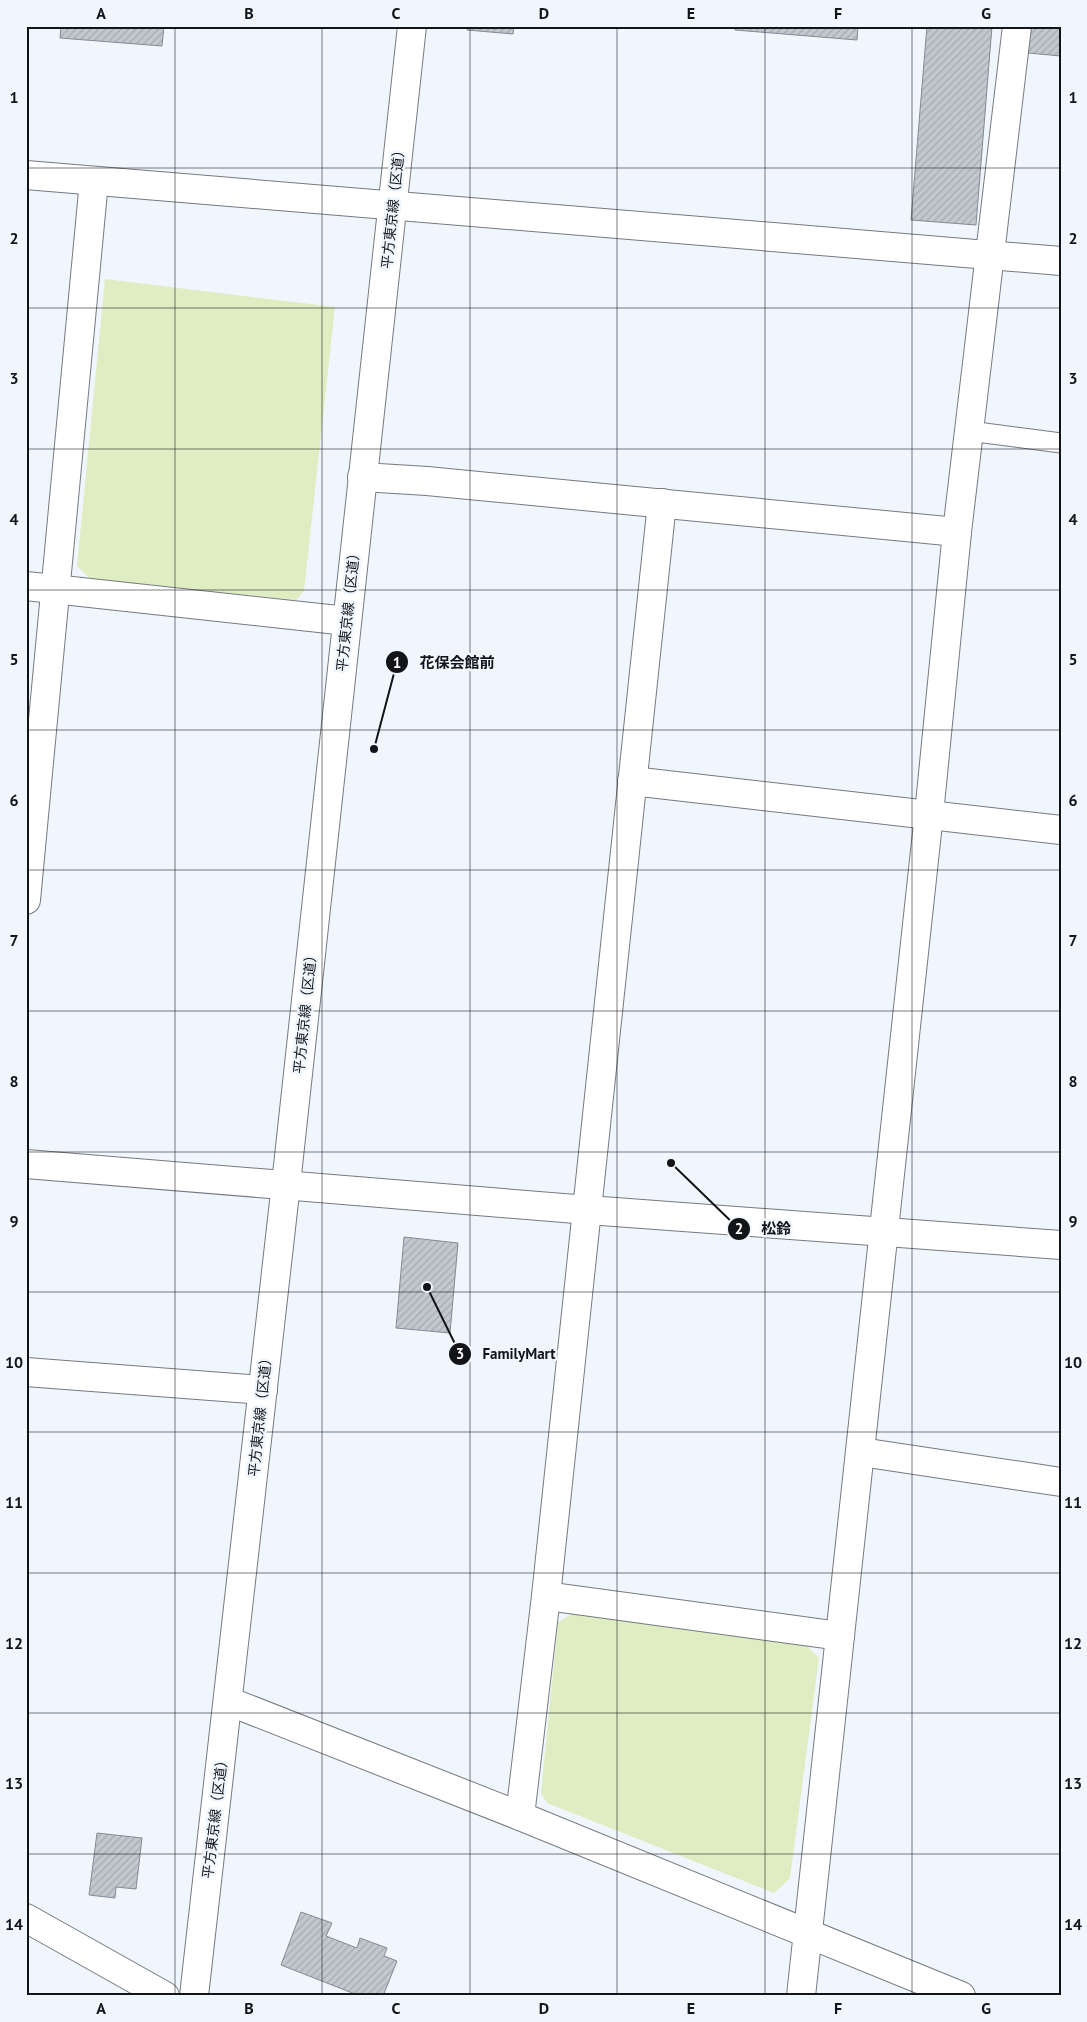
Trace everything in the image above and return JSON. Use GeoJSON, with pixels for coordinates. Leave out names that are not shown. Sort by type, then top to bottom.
{"type":"FeatureCollection","features":[{"type":"Feature","properties":{"kind":"street","name":"平方東京線（区道）"},"geometry":{"type":"LineString","coordinates":[[194,1996],[286,1184],[362,477],[394,206],[412,26]]}},
{"type":"Feature","properties":{"kind":"street"},"geometry":{"type":"LineString","coordinates":[[801,1996],[929,814],[956,532],[1017,26]]}},
{"type":"Feature","properties":{"kind":"street"},"geometry":{"type":"LineString","coordinates":[[26,174],[1061,262]]}},
{"type":"Feature","properties":{"kind":"street"},"geometry":{"type":"LineString","coordinates":[[26,900],[94,180]]}},
{"type":"Feature","properties":{"kind":"street"},"geometry":{"type":"LineString","coordinates":[[362,477],[427,481],[956,532]]}},
{"type":"Feature","properties":{"kind":"street"},"geometry":{"type":"LineString","coordinates":[[520,1816],[588,1210],[662,504]]}},
{"type":"Feature","properties":{"kind":"street"},"geometry":{"type":"LineString","coordinates":[[26,586],[347,621]]}},
{"type":"Feature","properties":{"kind":"street"},"geometry":{"type":"LineString","coordinates":[[632,781],[1061,830]]}},
{"type":"Feature","properties":{"kind":"street"},"geometry":{"type":"LineString","coordinates":[[26,1164],[588,1210],[1061,1245]]}},
{"type":"Feature","properties":{"kind":"street"},"geometry":{"type":"LineString","coordinates":[[26,1372],[263,1390]]}},
{"type":"Feature","properties":{"kind":"street"},"geometry":{"type":"LineString","coordinates":[[861,1452],[1061,1482]]}},
{"type":"Feature","properties":{"kind":"street"},"geometry":{"type":"LineString","coordinates":[[546,1596],[840,1636]]}},
{"type":"Feature","properties":{"kind":"street"},"geometry":{"type":"LineString","coordinates":[[228,1701],[520,1816],[961,1996]]}},
{"type":"Feature","properties":{"kind":"street"},"geometry":{"type":"LineString","coordinates":[[26,1918],[165,1996]]}},
{"type":"Feature","properties":{"kind":"lane"},"geometry":{"type":"LineString","coordinates":[[969,431],[1061,443]]}},
{"type":"Feature","properties":{"kind":"green space"},"geometry":{"type":"Polygon","coordinates":[[[105,279],[335,307],[304,591],[296,600],[90,579],[77,566],[105,279]]]}},
{"type":"Feature","properties":{"kind":"green space"},"geometry":{"type":"Polygon","coordinates":[[[572,1614],[807,1646],[819,1658],[790,1878],[774,1893],[547,1803],[541,1793],[558,1622],[572,1614]]]}},
{"type":"Feature","properties":{"kind":"building"},"geometry":{"type":"Polygon","coordinates":[[[61,26],[164,26],[162,46],[60,38],[61,26]]]}},
{"type":"Feature","properties":{"kind":"building"},"geometry":{"type":"Polygon","coordinates":[[[468,26],[514,26],[513,34],[467,30],[468,26]]]}},
{"type":"Feature","properties":{"kind":"building"},"geometry":{"type":"Polygon","coordinates":[[[735,26],[858,26],[857,40],[735,30],[735,26]]]}},
{"type":"Feature","properties":{"kind":"building"},"geometry":{"type":"Polygon","coordinates":[[[927,26],[992,26],[976,225],[911,220],[927,26]]]}},
{"type":"Feature","properties":{"kind":"building"},"geometry":{"type":"Polygon","coordinates":[[[1030,26],[1061,26],[1061,56],[1028,53],[1030,26]]]}},
{"type":"Feature","properties":{"kind":"building"},"geometry":{"type":"Polygon","coordinates":[[[404,1237],[458,1243],[450,1333],[396,1328],[404,1237]]]}},
{"type":"Feature","properties":{"kind":"building"},"geometry":{"type":"Polygon","coordinates":[[[97,1833],[142,1838],[136,1889],[116,1887],[115,1898],[89,1895],[97,1833]]]}},
{"type":"Feature","properties":{"kind":"building"},"geometry":{"type":"Polygon","coordinates":[[[301,1912],[332,1923],[326,1936],[357,1948],[360,1938],[387,1948],[384,1956],[397,1961],[383,1996],[368,1994],[367,1996],[360,1996],[281,1965],[301,1912]]]}},
{"type":"Feature","properties":{"kind":"place","name":"花保会館前"},"geometry":{"type":"Point","coordinates":[374,749]}},
{"type":"Feature","properties":{"kind":"place","name":"松鈴"},"geometry":{"type":"Point","coordinates":[671,1163]}},
{"type":"Feature","properties":{"kind":"place","name":"FamilyMart"},"geometry":{"type":"Point","coordinates":[427,1287]}}]}
